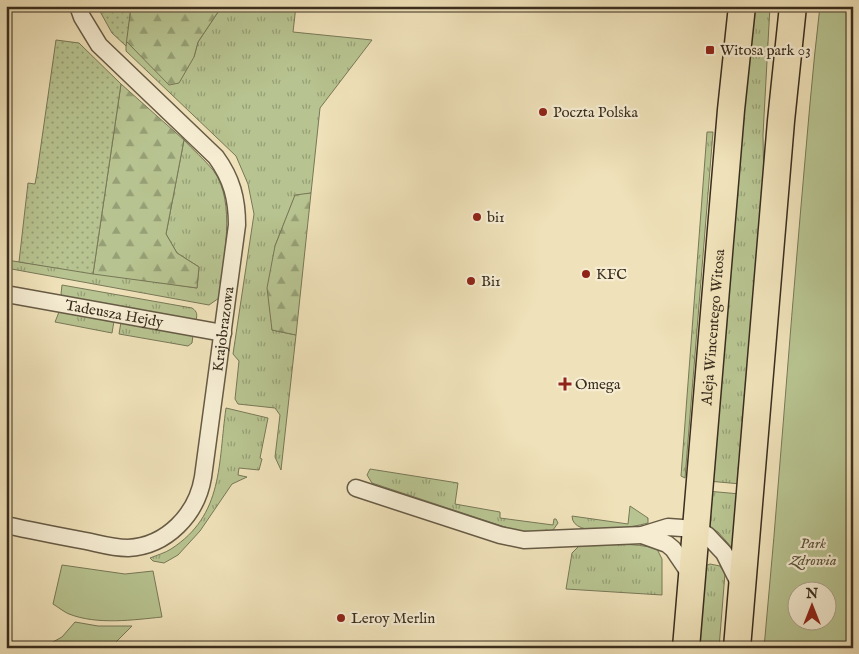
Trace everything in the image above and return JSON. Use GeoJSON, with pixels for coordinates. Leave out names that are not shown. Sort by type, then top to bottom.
{"type":"FeatureCollection","features":[{"type":"Feature","properties":{"kind":"main road","name":"Aleja Wincentego Witosa"},"geometry":{"type":"LineString","coordinates":[[686,648],[730,120],[742,6]]}},
{"type":"Feature","properties":{"kind":"main road"},"geometry":{"type":"LineString","coordinates":[[737,648],[780,131],[793,6]]}},
{"type":"Feature","properties":{"kind":"street","name":"Krajobrazowa"},"geometry":{"type":"LineString","coordinates":[[6,525],[117,548],[130,548],[168,534],[181,524],[196,503],[201,489],[223,333],[237,225],[235,192],[216,157],[98,45],[78,6]]}},
{"type":"Feature","properties":{"kind":"street","name":"Tadeusza Hejdy"},"geometry":{"type":"LineString","coordinates":[[6,294],[223,333]]}},
{"type":"Feature","properties":{"kind":"street"},"geometry":{"type":"LineString","coordinates":[[356,488],[500,535],[524,540],[642,535],[668,527],[696,529],[707,535],[724,553],[742,591]]}},
{"type":"Feature","properties":{"kind":"street"},"geometry":{"type":"LineString","coordinates":[[642,535],[667,544],[677,554],[692,577]]}},
{"type":"Feature","properties":{"kind":"green space"},"geometry":{"type":"Polygon","coordinates":[[[97,6],[131,6],[126,46],[112,33],[97,6]]]}},
{"type":"Feature","properties":{"kind":"green space"},"geometry":{"type":"Polygon","coordinates":[[[131,6],[222,6],[198,42],[194,57],[179,83],[169,85],[126,41],[131,6]]]}},
{"type":"Feature","properties":{"kind":"green space"},"geometry":{"type":"Polygon","coordinates":[[[222,6],[296,6],[293,32],[372,40],[320,108],[311,193],[295,196],[275,246],[272,330],[296,335],[281,470],[275,457],[280,415],[275,408],[238,404],[235,399],[239,361],[233,354],[254,214],[248,184],[236,156],[126,51],[126,41],[143,57],[194,57],[198,42],[222,6]]]}},
{"type":"Feature","properties":{"kind":"green space"},"geometry":{"type":"Polygon","coordinates":[[[751,6],[770,6],[763,135],[764,193],[741,484],[708,481],[751,6]]]}},
{"type":"Feature","properties":{"kind":"green space","name":"Park Zdrowia"},"geometry":{"type":"Polygon","coordinates":[[[820,6],[853,6],[853,648],[764,648],[774,538],[820,6]]]}},
{"type":"Feature","properties":{"kind":"green space"},"geometry":{"type":"Polygon","coordinates":[[[56,40],[79,43],[121,84],[93,274],[19,262],[28,183],[35,184],[56,40]]]}},
{"type":"Feature","properties":{"kind":"green space"},"geometry":{"type":"Polygon","coordinates":[[[121,84],[184,140],[166,234],[177,253],[199,267],[197,288],[93,274],[121,84]]]}},
{"type":"Feature","properties":{"kind":"green space"},"geometry":{"type":"Polygon","coordinates":[[[707,132],[713,132],[685,478],[681,476],[707,132]]]}},
{"type":"Feature","properties":{"kind":"green space"},"geometry":{"type":"Polygon","coordinates":[[[184,140],[213,170],[225,198],[227,232],[219,298],[209,305],[6,268],[6,260],[197,288],[199,267],[177,253],[166,234],[184,140]]]}},
{"type":"Feature","properties":{"kind":"green space"},"geometry":{"type":"Polygon","coordinates":[[[311,193],[296,335],[272,330],[267,288],[275,246],[295,195],[311,193]]]}},
{"type":"Feature","properties":{"kind":"green space"},"geometry":{"type":"Polygon","coordinates":[[[62,285],[192,308],[197,314],[196,321],[64,298],[61,294],[62,285]]]}},
{"type":"Feature","properties":{"kind":"green space"},"geometry":{"type":"Polygon","coordinates":[[[59,312],[114,321],[112,333],[55,322],[59,312]]]}},
{"type":"Feature","properties":{"kind":"green space"},"geometry":{"type":"Polygon","coordinates":[[[121,322],[193,335],[192,343],[188,346],[119,334],[121,322]]]}},
{"type":"Feature","properties":{"kind":"green space"},"geometry":{"type":"Polygon","coordinates":[[[226,408],[268,418],[259,470],[239,468],[238,475],[247,477],[232,484],[200,531],[178,555],[164,563],[153,561],[150,558],[169,550],[188,535],[201,520],[210,504],[219,468],[226,408]]]}},
{"type":"Feature","properties":{"kind":"green space"},"geometry":{"type":"Polygon","coordinates":[[[370,469],[458,483],[455,504],[500,512],[500,518],[553,525],[554,519],[556,519],[558,523],[553,530],[548,532],[517,531],[372,483],[367,475],[370,469]]]}},
{"type":"Feature","properties":{"kind":"green space"},"geometry":{"type":"Polygon","coordinates":[[[707,491],[740,494],[734,550],[718,532],[707,525],[707,491]]]}},
{"type":"Feature","properties":{"kind":"green space"},"geometry":{"type":"Polygon","coordinates":[[[630,506],[648,518],[648,523],[617,529],[592,530],[582,528],[575,523],[572,516],[628,524],[630,506]]]}},
{"type":"Feature","properties":{"kind":"green space"},"geometry":{"type":"Polygon","coordinates":[[[631,545],[657,549],[662,559],[662,595],[566,589],[572,553],[579,546],[631,545]]]}},
{"type":"Feature","properties":{"kind":"green space"},"geometry":{"type":"Polygon","coordinates":[[[710,564],[720,566],[725,573],[719,648],[694,648],[705,566],[710,564]]]}},
{"type":"Feature","properties":{"kind":"green space"},"geometry":{"type":"Polygon","coordinates":[[[62,565],[125,574],[153,571],[162,617],[103,621],[91,620],[67,613],[53,604],[62,565]]]}},
{"type":"Feature","properties":{"kind":"green space"},"geometry":{"type":"Polygon","coordinates":[[[75,622],[98,626],[132,626],[110,648],[42,648],[62,637],[75,622]]]}},
{"type":"Feature","properties":{"kind":"place","name":"Witosa park 03"},"geometry":{"type":"Point","coordinates":[710,50]}},
{"type":"Feature","properties":{"kind":"place","name":"Poczta Polska"},"geometry":{"type":"Point","coordinates":[543,112]}},
{"type":"Feature","properties":{"kind":"place","name":"bi1"},"geometry":{"type":"Point","coordinates":[477,217]}},
{"type":"Feature","properties":{"kind":"place","name":"KFC"},"geometry":{"type":"Point","coordinates":[586,274]}},
{"type":"Feature","properties":{"kind":"place","name":"Bi1"},"geometry":{"type":"Point","coordinates":[471,281]}},
{"type":"Feature","properties":{"kind":"place","name":"Omega"},"geometry":{"type":"Point","coordinates":[565,384]}},
{"type":"Feature","properties":{"kind":"place","name":"Leroy Merlin"},"geometry":{"type":"Point","coordinates":[341,618]}}]}
